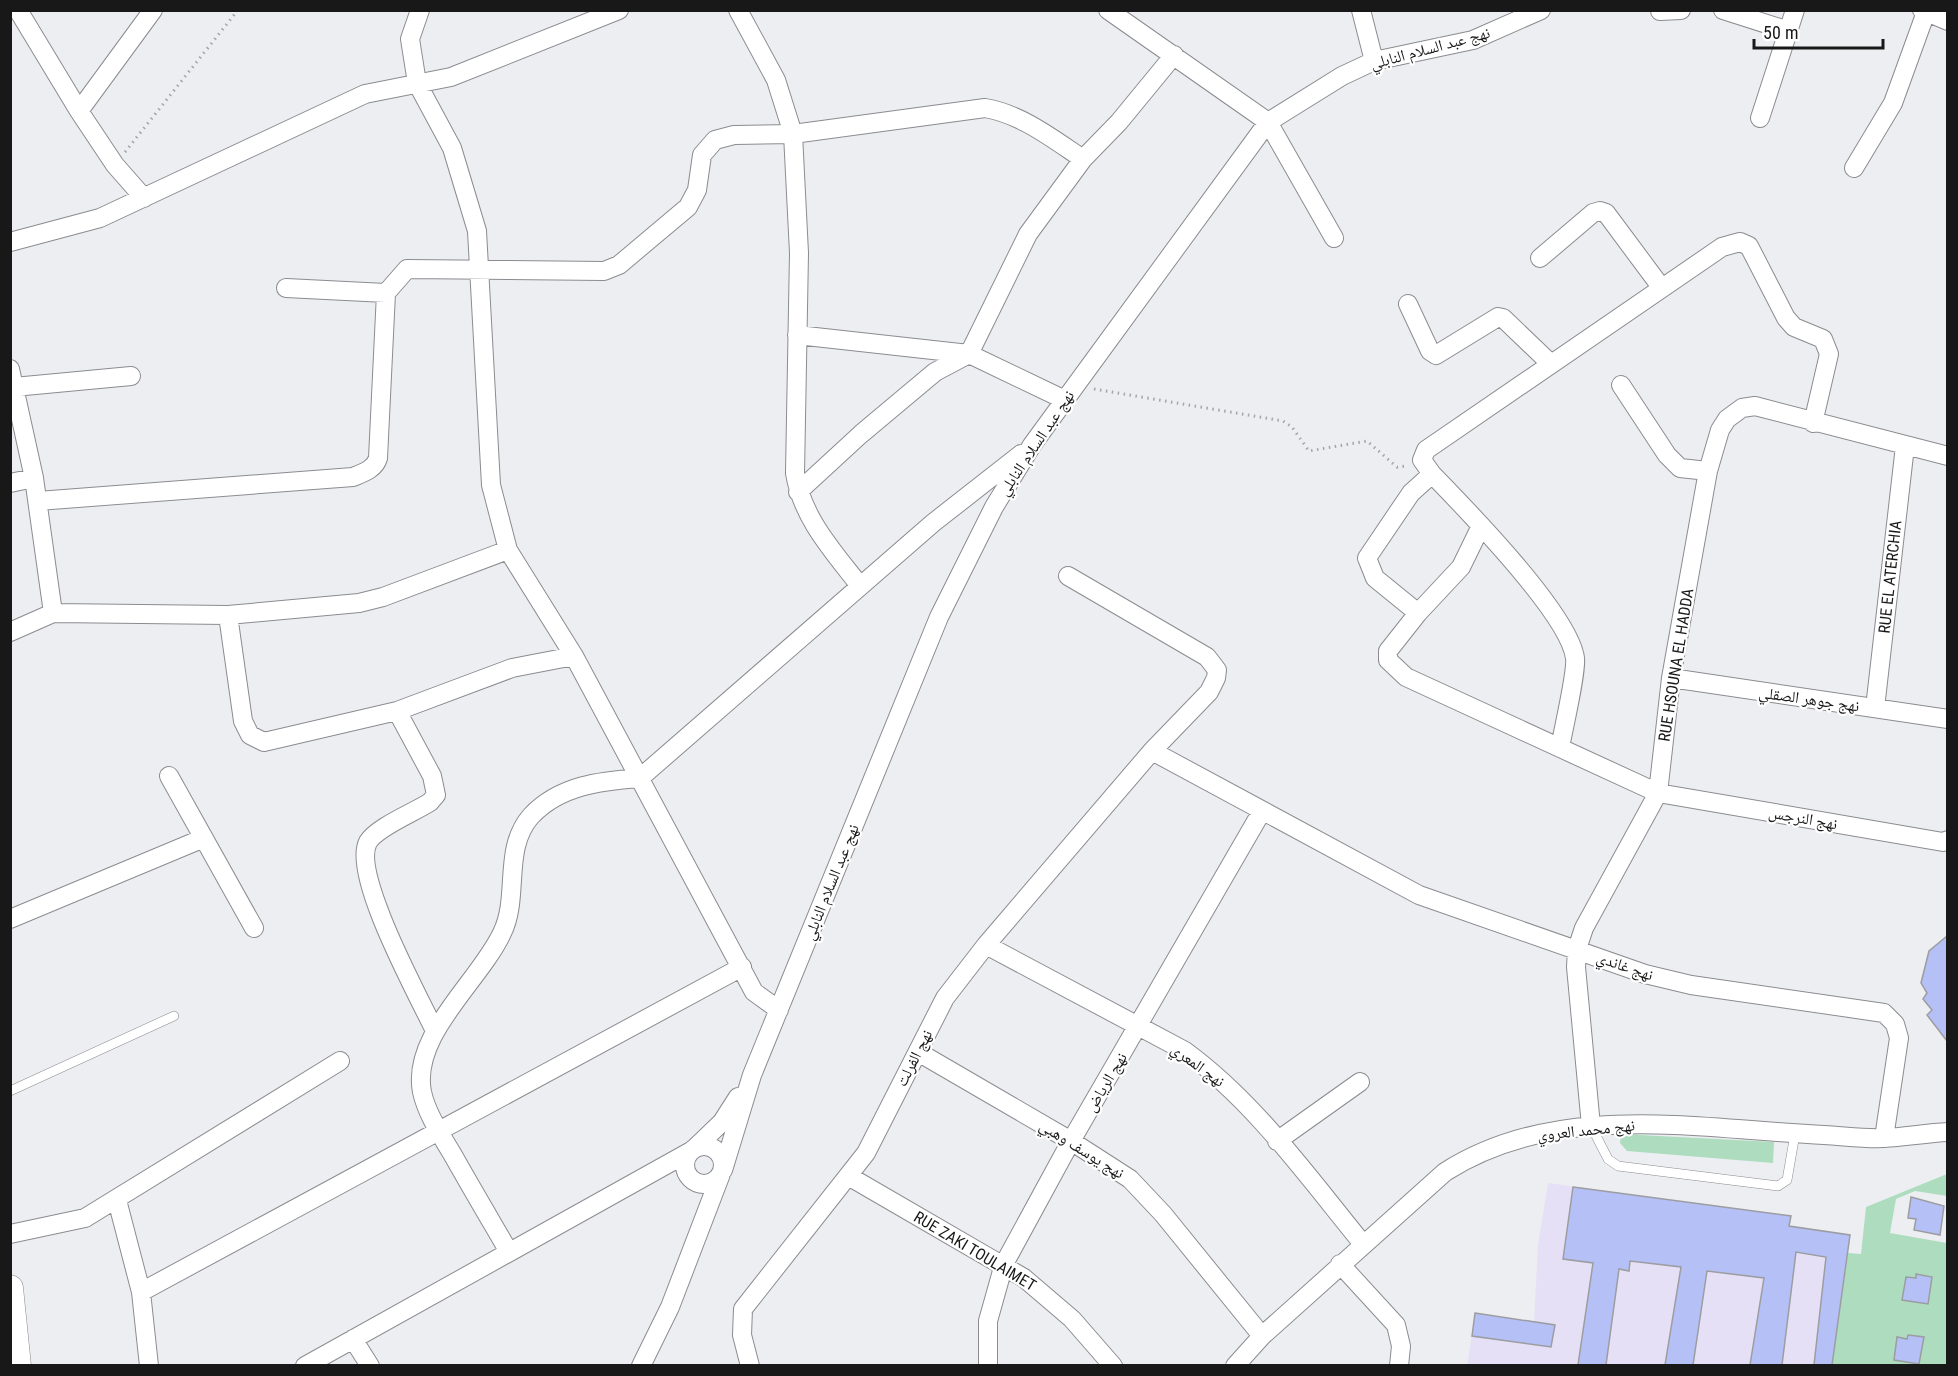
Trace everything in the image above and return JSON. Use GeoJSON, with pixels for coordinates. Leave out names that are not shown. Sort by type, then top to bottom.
{"type":"FeatureCollection","features":[{"type":"Feature","properties":{"kind":"main road"},"geometry":{"type":"LineString","coordinates":[[11,1289],[18,1365]]}},
{"type":"Feature","properties":{"kind":"street"},"geometry":{"type":"LineString","coordinates":[[18,10],[115,165],[144,198]]}},
{"type":"Feature","properties":{"kind":"street"},"geometry":{"type":"LineString","coordinates":[[80,111],[153,10]]}},
{"type":"Feature","properties":{"kind":"street"},"geometry":{"type":"LineString","coordinates":[[420,10],[410,39],[417,83],[452,148],[477,231],[491,485],[508,550],[574,656],[754,992],[761,1000],[779,1010]]}},
{"type":"Feature","properties":{"kind":"street"},"geometry":{"type":"LineString","coordinates":[[10,242],[100,218],[365,94],[451,77],[619,10]]}},
{"type":"Feature","properties":{"kind":"street"},"geometry":{"type":"LineString","coordinates":[[738,10],[776,80],[793,134],[799,253],[795,473],[798,492],[812,523],[860,586]]}},
{"type":"Feature","properties":{"kind":"street"},"geometry":{"type":"LineString","coordinates":[[1108,10],[1268,122],[1334,238]]}},
{"type":"Feature","properties":{"kind":"street"},"geometry":{"type":"LineString","coordinates":[[1362,10],[1374,61]]}},
{"type":"Feature","properties":{"kind":"street","name":"نهج عبد السلام النابلي"},"geometry":{"type":"LineString","coordinates":[[640,1365],[670,1307],[701,1230],[722,1172],[752,1075],[939,617],[994,507],[1032,445],[1268,122],[1342,76],[1374,61],[1473,40],[1541,10]]}},
{"type":"Feature","properties":{"kind":"street"},"geometry":{"type":"LineString","coordinates":[[1660,11],[1681,10]]}},
{"type":"Feature","properties":{"kind":"street"},"geometry":{"type":"LineString","coordinates":[[1723,10],[1789,31]]}},
{"type":"Feature","properties":{"kind":"street"},"geometry":{"type":"LineString","coordinates":[[1760,118],[1795,10]]}},
{"type":"Feature","properties":{"kind":"street"},"geometry":{"type":"LineString","coordinates":[[1854,168],[1893,102],[1924,11],[1947,21]]}},
{"type":"Feature","properties":{"kind":"street"},"geometry":{"type":"LineString","coordinates":[[798,492],[861,434],[936,372],[969,354],[1028,234],[1083,159],[1119,122],[1174,55]]}},
{"type":"Feature","properties":{"kind":"street"},"geometry":{"type":"LineString","coordinates":[[38,501],[353,477],[369,470],[378,458],[386,293],[406,269],[603,271],[619,265],[688,207],[697,190],[702,155],[715,140],[734,135],[793,134],[985,108],[998,110],[1036,128],[1083,159]]}},
{"type":"Feature","properties":{"kind":"street"},"geometry":{"type":"LineString","coordinates":[[1540,258],[1593,213],[1600,211],[1606,213],[1661,287]]}},
{"type":"Feature","properties":{"kind":"street"},"geometry":{"type":"LineString","coordinates":[[1481,525],[1461,567],[1418,613],[1375,578],[1367,558],[1427,467],[1426,450],[1449,432],[1722,247],[1740,242],[1749,246],[1785,318],[1794,327],[1818,335],[1826,346],[1829,354],[1813,423]]}},
{"type":"Feature","properties":{"kind":"street"},"geometry":{"type":"LineString","coordinates":[[286,288],[386,293]]}},
{"type":"Feature","properties":{"kind":"street"},"geometry":{"type":"LineString","coordinates":[[1408,304],[1430,351],[1436,355],[1498,317],[1503,318],[1551,364]]}},
{"type":"Feature","properties":{"kind":"street"},"geometry":{"type":"LineString","coordinates":[[797,335],[969,354],[1070,393]]}},
{"type":"Feature","properties":{"kind":"street"},"geometry":{"type":"LineString","coordinates":[[53,613],[34,478],[12,378],[131,376]]}},
{"type":"Feature","properties":{"kind":"street"},"geometry":{"type":"LineString","coordinates":[[1621,385],[1667,455],[1680,468],[1708,471]]}},
{"type":"Feature","properties":{"kind":"street","name":"RUE HSOUNA EL HADDA"},"geometry":{"type":"LineString","coordinates":[[1591,1126],[1576,967],[1577,950],[1584,928],[1658,793],[1671,678],[1708,471],[1720,430],[1727,419],[1742,408],[1755,406],[1813,423],[1947,456]]}},
{"type":"Feature","properties":{"kind":"street"},"geometry":{"type":"LineString","coordinates":[[509,1252],[438,1131],[422,1093],[421,1074],[423,1056],[435,1031],[487,961],[505,928],[509,912],[516,842],[531,816],[555,798],[586,784],[640,778],[933,523],[1032,445]]}},
{"type":"Feature","properties":{"kind":"street","name":"RUE EL ATERCHIA"},"geometry":{"type":"LineString","coordinates":[[1875,708],[1905,446]]}},
{"type":"Feature","properties":{"kind":"street"},"geometry":{"type":"LineString","coordinates":[[1427,467],[1481,525],[1549,608],[1566,635],[1575,658],[1560,748]]}},
{"type":"Feature","properties":{"kind":"street"},"geometry":{"type":"LineString","coordinates":[[10,483],[34,478]]}},
{"type":"Feature","properties":{"kind":"street"},"geometry":{"type":"LineString","coordinates":[[10,632],[53,613],[228,615],[359,603],[383,597],[508,550]]}},
{"type":"Feature","properties":{"kind":"street","name":"نهج الفرلت"},"geometry":{"type":"LineString","coordinates":[[750,1365],[742,1335],[743,1309],[850,1177],[866,1153],[945,998],[986,945],[1152,751],[1209,693],[1216,678],[1215,666],[1190,647],[1068,576]]}},
{"type":"Feature","properties":{"kind":"street","name":"نهج النرجس"},"geometry":{"type":"LineString","coordinates":[[1418,613],[1388,651],[1388,660],[1406,677],[1658,793],[1943,842],[1947,840]]}},
{"type":"Feature","properties":{"kind":"street"},"geometry":{"type":"LineString","coordinates":[[228,615],[243,721],[250,735],[272,742],[397,711],[512,668],[574,656]]}},
{"type":"Feature","properties":{"kind":"street","name":"نهج جوهر الصقلي"},"geometry":{"type":"LineString","coordinates":[[1671,678],[1947,719]]}},
{"type":"Feature","properties":{"kind":"street"},"geometry":{"type":"LineString","coordinates":[[397,711],[432,776],[436,795],[430,802],[375,834],[365,850],[365,861],[381,915],[435,1031]]}},
{"type":"Feature","properties":{"kind":"street","name":"نهج غاندي"},"geometry":{"type":"LineString","coordinates":[[1152,751],[1419,896],[1645,974],[1691,985],[1884,1013],[1895,1024],[1899,1038],[1884,1138]]}},
{"type":"Feature","properties":{"kind":"street"},"geometry":{"type":"LineString","coordinates":[[169,776],[254,928]]}},
{"type":"Feature","properties":{"kind":"street","name":"نهج الرياض"},"geometry":{"type":"LineString","coordinates":[[988,1365],[988,1322],[1004,1264],[1071,1141],[1262,811]]}},
{"type":"Feature","properties":{"kind":"street"},"geometry":{"type":"LineString","coordinates":[[10,919],[204,838]]}},
{"type":"Feature","properties":{"kind":"street","name":"نهج المعري"},"geometry":{"type":"LineString","coordinates":[[986,945],[1185,1051],[1211,1070],[1277,1141],[1363,1244]]}},
{"type":"Feature","properties":{"kind":"street"},"geometry":{"type":"LineString","coordinates":[[141,1292],[742,968]]}},
{"type":"Feature","properties":{"kind":"street","name":"نهج يوسف وهبي"},"geometry":{"type":"LineString","coordinates":[[918,1052],[1116,1168],[1140,1189],[1262,1336]]}},
{"type":"Feature","properties":{"kind":"street"},"geometry":{"type":"LineString","coordinates":[[10,1234],[86,1218],[340,1061]]}},
{"type":"Feature","properties":{"kind":"street","name":"نهج عبد السلام النابلي"},"geometry":{"type":"LineString","coordinates":[[305,1365],[693,1150],[722,1122],[752,1075]]}},
{"type":"Feature","properties":{"kind":"street"},"geometry":{"type":"LineString","coordinates":[[1277,1141],[1360,1082]]}},
{"type":"Feature","properties":{"kind":"street"},"geometry":{"type":"LineString","coordinates":[[1913,1133],[1947,1121]]}},
{"type":"Feature","properties":{"kind":"street","name":"نهج محمد العروي"},"geometry":{"type":"LineString","coordinates":[[1235,1365],[1262,1336],[1340,1264],[1445,1173],[1469,1158],[1518,1138],[1591,1126],[1649,1124],[1884,1138],[1913,1133],[1947,1132]]}},
{"type":"Feature","properties":{"kind":"street"},"geometry":{"type":"LineString","coordinates":[[630,1186],[690,1178],[705,1184],[714,1181],[722,1172],[721,1157],[713,1148],[707,1146],[693,1150],[685,1166],[690,1178]]}},
{"type":"Feature","properties":{"kind":"street","name":"RUE ZAKI TOULAIMET"},"geometry":{"type":"LineString","coordinates":[[850,1177],[1004,1264],[1056,1304],[1113,1365]]}},
{"type":"Feature","properties":{"kind":"street","name":"نهج عبد السلام النابلي"},"geometry":{"type":"LineString","coordinates":[[690,1178],[701,1206],[701,1230]]}},
{"type":"Feature","properties":{"kind":"street"},"geometry":{"type":"LineString","coordinates":[[117,1200],[141,1292],[148,1365]]}},
{"type":"Feature","properties":{"kind":"street"},"geometry":{"type":"LineString","coordinates":[[1340,1264],[1396,1325],[1401,1346],[1398,1365]]}},
{"type":"Feature","properties":{"kind":"street"},"geometry":{"type":"LineString","coordinates":[[353,1339],[370,1365]]}},
{"type":"Feature","properties":{"kind":"lane"},"geometry":{"type":"LineString","coordinates":[[10,1091],[174,1016]]}},
{"type":"Feature","properties":{"kind":"lane"},"geometry":{"type":"LineString","coordinates":[[1591,1126],[1608,1159],[1618,1166],[1778,1186],[1787,1180],[1795,1134]]}},
{"type":"Feature","properties":{"kind":"path"},"geometry":{"type":"LineString","coordinates":[[115,165],[238,10]]}},
{"type":"Feature","properties":{"kind":"path"},"geometry":{"type":"LineString","coordinates":[[1070,393],[1283,421],[1292,427],[1309,451],[1362,440],[1373,445],[1397,467],[1427,467]]}},
{"type":"Feature","properties":{"kind":"shaded area"},"geometry":{"type":"Polygon","coordinates":[[[1548,1183],[1791,1216],[1789,1226],[1850,1235],[1832,1365],[1467,1366],[1475,1313],[1534,1322],[1538,1245],[1548,1183]]]}},
{"type":"Feature","properties":{"kind":"green space"},"geometry":{"type":"Polygon","coordinates":[[[1621,1134],[1774,1142],[1773,1163],[1627,1151],[1620,1143],[1621,1134]]]}},
{"type":"Feature","properties":{"kind":"green space"},"geometry":{"type":"Polygon","coordinates":[[[1947,1174],[1947,1196],[1915,1191],[1896,1199],[1890,1233],[1947,1243],[1947,1365],[1832,1366],[1848,1253],[1861,1254],[1866,1207],[1947,1174]]]}},
{"type":"Feature","properties":{"kind":"building"},"geometry":{"type":"Polygon","coordinates":[[[1947,936],[1947,1041],[1927,1015],[1932,1010],[1923,999],[1927,993],[1921,983],[1929,951],[1947,936]]]}},
{"type":"Feature","properties":{"kind":"building"},"geometry":{"type":"Polygon","coordinates":[[[1573,1187],[1791,1216],[1789,1226],[1850,1235],[1832,1365],[1814,1365],[1826,1257],[1796,1252],[1782,1365],[1750,1365],[1764,1278],[1707,1271],[1693,1365],[1665,1365],[1681,1267],[1630,1261],[1629,1271],[1619,1269],[1606,1365],[1578,1365],[1593,1263],[1563,1259],[1573,1187]]]}},
{"type":"Feature","properties":{"kind":"building"},"geometry":{"type":"Polygon","coordinates":[[[1911,1197],[1944,1206],[1940,1235],[1914,1230],[1916,1219],[1908,1218],[1911,1197]]]}},
{"type":"Feature","properties":{"kind":"building"},"geometry":{"type":"Polygon","coordinates":[[[1916,1274],[1932,1277],[1928,1304],[1902,1300],[1906,1277],[1916,1278],[1916,1274]]]}},
{"type":"Feature","properties":{"kind":"building"},"geometry":{"type":"Polygon","coordinates":[[[1475,1313],[1555,1325],[1551,1347],[1472,1336],[1475,1313]]]}},
{"type":"Feature","properties":{"kind":"building"},"geometry":{"type":"Polygon","coordinates":[[[1908,1335],[1924,1337],[1919,1364],[1894,1360],[1897,1337],[1907,1339],[1908,1335]]]}}]}
